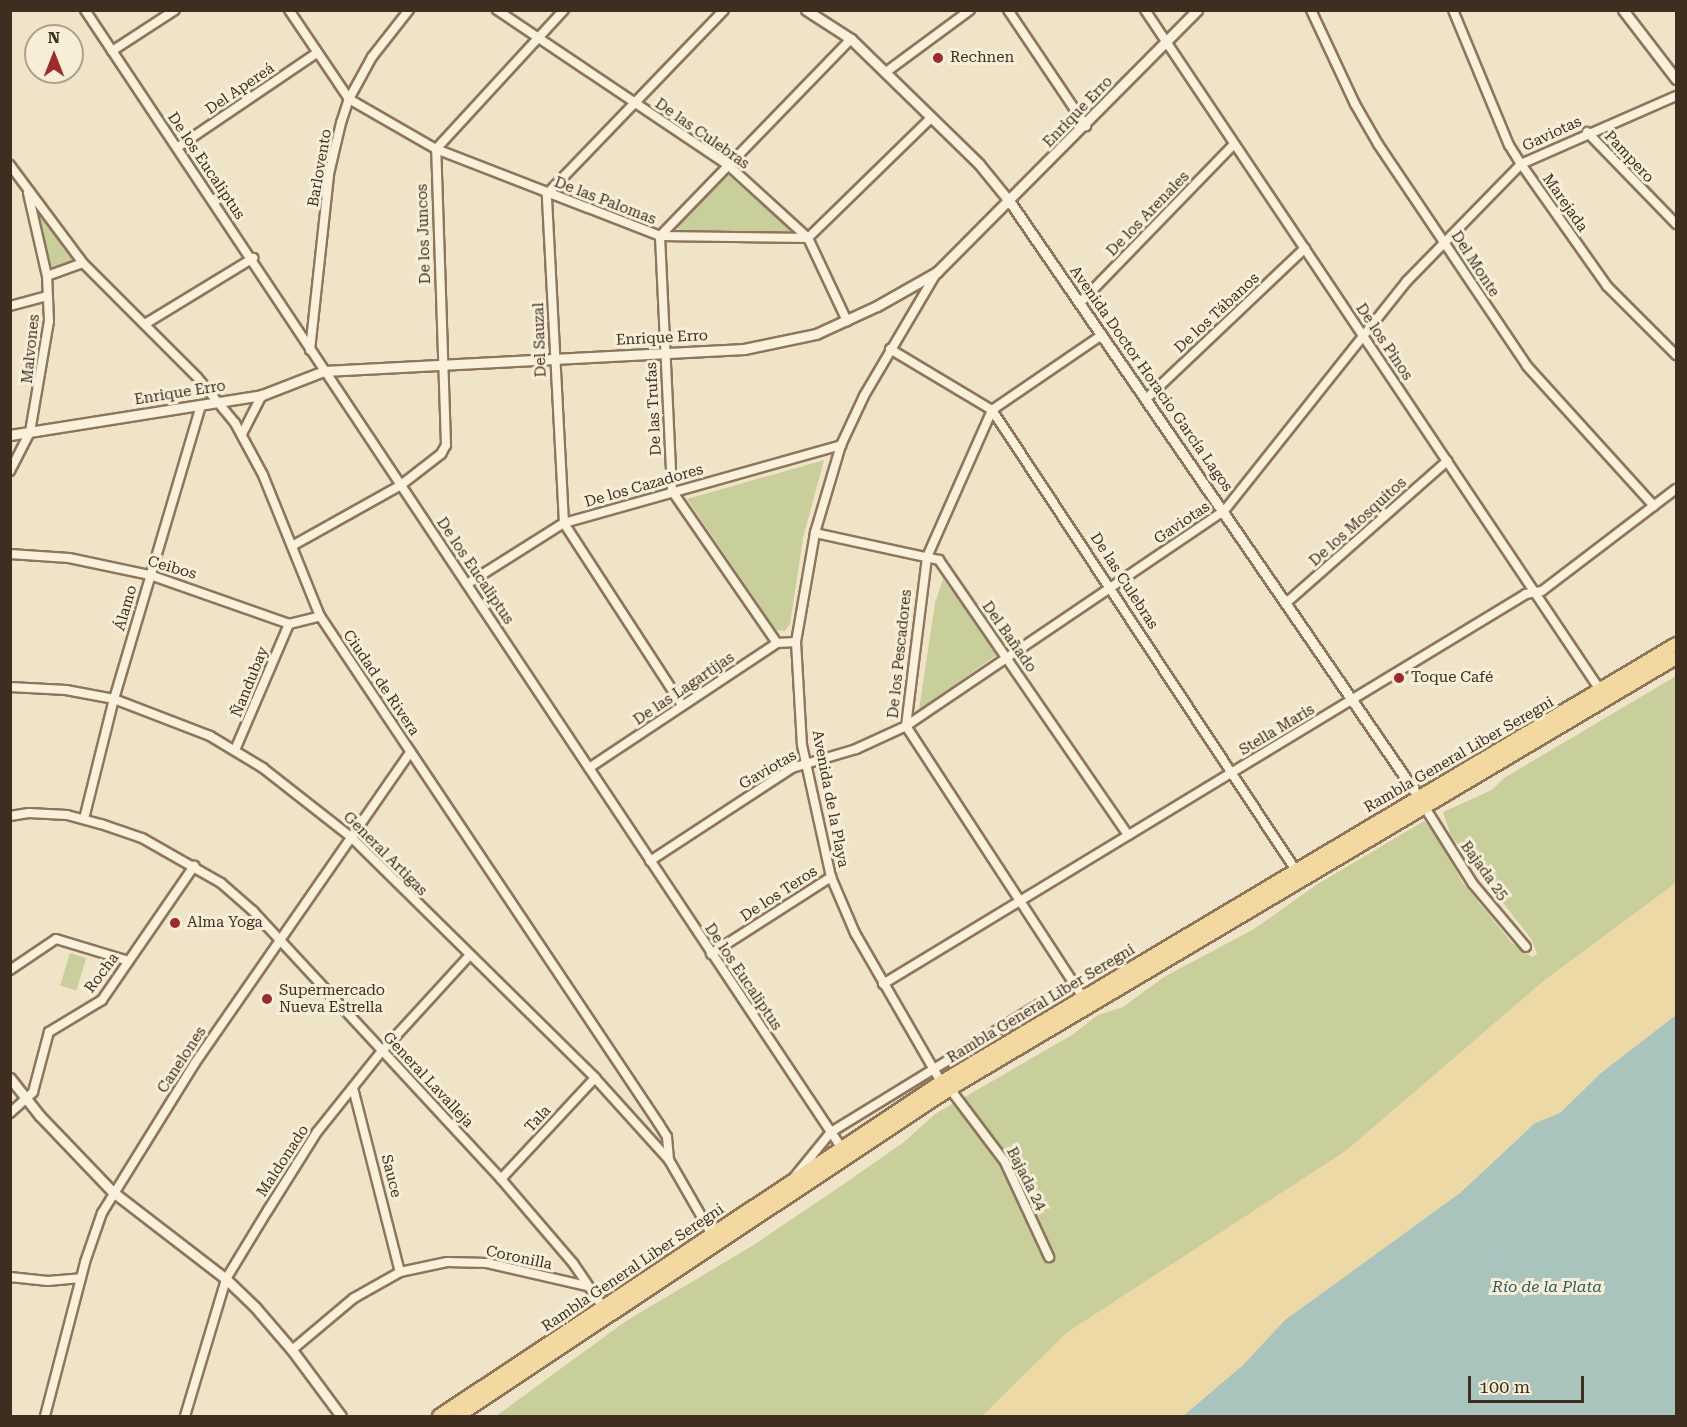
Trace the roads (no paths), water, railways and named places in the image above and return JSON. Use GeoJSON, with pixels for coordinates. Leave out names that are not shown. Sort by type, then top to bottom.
{"type":"FeatureCollection","features":[{"type":"Feature","properties":{"kind":"main road","name":"Rambla General Liber Seregni"},"geometry":{"type":"LineString","coordinates":[[439,1416],[841,1147],[1422,801],[1677,644]]}},
{"type":"Feature","properties":{"kind":"main road","name":"Rambla General Liber Seregni"},"geometry":{"type":"LineString","coordinates":[[458,1416],[945,1086],[1082,996],[1295,868],[1422,801],[1677,658]]}},
{"type":"Feature","properties":{"kind":"street","name":"De los Eucaliptus"},"geometry":{"type":"LineString","coordinates":[[85,10],[253,258],[310,350],[841,1147]]}},
{"type":"Feature","properties":{"kind":"street"},"geometry":{"type":"LineString","coordinates":[[112,51],[175,10]]}},
{"type":"Feature","properties":{"kind":"street","name":"De las Palomas"},"geometry":{"type":"LineString","coordinates":[[289,10],[349,99],[436,149],[660,236],[808,238]]}},
{"type":"Feature","properties":{"kind":"street","name":"Barlovento"},"geometry":{"type":"LineString","coordinates":[[310,350],[330,174],[349,99],[372,57],[409,10]]}},
{"type":"Feature","properties":{"kind":"street","name":"De las Culebras"},"geometry":{"type":"LineString","coordinates":[[497,10],[728,165],[808,238],[847,321]]}},
{"type":"Feature","properties":{"kind":"street"},"geometry":{"type":"LineString","coordinates":[[436,149],[564,10]]}},
{"type":"Feature","properties":{"kind":"street"},"geometry":{"type":"LineString","coordinates":[[547,194],[633,102],[724,10]]}},
{"type":"Feature","properties":{"kind":"street","name":"Avenida Doctor Horacio García Lagos"},"geometry":{"type":"LineString","coordinates":[[806,10],[851,39],[979,164],[1010,202],[1422,801]]}},
{"type":"Feature","properties":{"kind":"street"},"geometry":{"type":"LineString","coordinates":[[886,72],[970,10]]}},
{"type":"Feature","properties":{"kind":"street"},"geometry":{"type":"LineString","coordinates":[[1008,10],[1086,126]]}},
{"type":"Feature","properties":{"kind":"street","name":"De los Pinos"},"geometry":{"type":"LineString","coordinates":[[1145,10],[1600,690]]}},
{"type":"Feature","properties":{"kind":"street","name":"Enrique Erro"},"geometry":{"type":"LineString","coordinates":[[10,435],[262,395],[324,371],[780,344],[847,321],[937,272],[1086,126],[1197,10]]}},
{"type":"Feature","properties":{"kind":"street","name":"Del Monte"},"geometry":{"type":"LineString","coordinates":[[1311,10],[1355,104],[1527,366],[1654,506]]}},
{"type":"Feature","properties":{"kind":"street","name":"Marejada"},"geometry":{"type":"LineString","coordinates":[[1453,10],[1521,164],[1607,286],[1677,355]]}},
{"type":"Feature","properties":{"kind":"street"},"geometry":{"type":"LineString","coordinates":[[1623,10],[1677,79]]}},
{"type":"Feature","properties":{"kind":"street"},"geometry":{"type":"LineString","coordinates":[[660,236],[851,39]]}},
{"type":"Feature","properties":{"kind":"street","name":"Del Apereá"},"geometry":{"type":"LineString","coordinates":[[178,147],[317,53]]}},
{"type":"Feature","properties":{"kind":"street","name":"Gaviotas"},"geometry":{"type":"LineString","coordinates":[[650,861],[805,763],[856,749],[906,726],[1224,511],[1407,281],[1521,164],[1587,132],[1677,96]]}},
{"type":"Feature","properties":{"kind":"street"},"geometry":{"type":"LineString","coordinates":[[808,238],[931,118]]}},
{"type":"Feature","properties":{"kind":"street","name":"Pampero"},"geometry":{"type":"LineString","coordinates":[[1587,132],[1677,224]]}},
{"type":"Feature","properties":{"kind":"street","name":"De los Arenales"},"geometry":{"type":"LineString","coordinates":[[1080,303],[1234,144]]}},
{"type":"Feature","properties":{"kind":"street","name":"De los Juncos"},"geometry":{"type":"LineString","coordinates":[[401,485],[441,454],[446,445],[436,149]]}},
{"type":"Feature","properties":{"kind":"street","name":"Ciudad de Rivera"},"geometry":{"type":"LineString","coordinates":[[10,165],[27,191],[83,263],[220,403],[242,434],[292,546],[320,616],[659,1124],[667,1137],[669,1160],[711,1233]]}},
{"type":"Feature","properties":{"kind":"street","name":"Malvones"},"geometry":{"type":"LineString","coordinates":[[10,471],[30,432],[45,357],[47,276],[27,191]]}},
{"type":"Feature","properties":{"kind":"street","name":"Del Sauzal"},"geometry":{"type":"LineString","coordinates":[[547,194],[564,523],[682,705]]}},
{"type":"Feature","properties":{"kind":"street","name":"De las Trufas"},"geometry":{"type":"LineString","coordinates":[[660,236],[672,491]]}},
{"type":"Feature","properties":{"kind":"street","name":"De los Tábanos"},"geometry":{"type":"LineString","coordinates":[[1146,399],[1305,248]]}},
{"type":"Feature","properties":{"kind":"street"},"geometry":{"type":"LineString","coordinates":[[145,324],[253,258]]}},
{"type":"Feature","properties":{"kind":"street"},"geometry":{"type":"LineString","coordinates":[[47,276],[83,263]]}},
{"type":"Feature","properties":{"kind":"street","name":"Avenida de la Playa"},"geometry":{"type":"LineString","coordinates":[[937,272],[890,349],[841,445],[814,533],[796,642],[805,763],[831,877],[883,984],[932,1069],[945,1086]]}},
{"type":"Feature","properties":{"kind":"street"},"geometry":{"type":"LineString","coordinates":[[10,306],[48,296]]}},
{"type":"Feature","properties":{"kind":"street"},"geometry":{"type":"LineString","coordinates":[[992,410],[1102,335]]}},
{"type":"Feature","properties":{"kind":"street","name":"De las Culebras"},"geometry":{"type":"LineString","coordinates":[[890,349],[992,410],[1112,586],[1295,868]]}},
{"type":"Feature","properties":{"kind":"street"},"geometry":{"type":"LineString","coordinates":[[242,434],[262,395]]}},
{"type":"Feature","properties":{"kind":"street","name":"Álamo"},"geometry":{"type":"LineString","coordinates":[[84,819],[114,699],[201,406]]}},
{"type":"Feature","properties":{"kind":"street","name":"De los Pescadores"},"geometry":{"type":"LineString","coordinates":[[992,410],[927,557],[906,726],[1023,900],[1082,996]]}},
{"type":"Feature","properties":{"kind":"street","name":"De los Cazadores"},"geometry":{"type":"LineString","coordinates":[[467,584],[564,523],[841,445]]}},
{"type":"Feature","properties":{"kind":"street","name":"De los Mosquitos"},"geometry":{"type":"LineString","coordinates":[[1286,603],[1447,460]]}},
{"type":"Feature","properties":{"kind":"street"},"geometry":{"type":"LineString","coordinates":[[292,546],[401,485]]}},
{"type":"Feature","properties":{"kind":"street","name":"Stella Maris"},"geometry":{"type":"LineString","coordinates":[[883,984],[1526,594],[1535,592],[1677,489]]}},
{"type":"Feature","properties":{"kind":"street"},"geometry":{"type":"LineString","coordinates":[[672,491],[777,643],[796,642]]}},
{"type":"Feature","properties":{"kind":"street","name":"Del Bañado"},"geometry":{"type":"LineString","coordinates":[[814,533],[939,560],[1128,835]]}},
{"type":"Feature","properties":{"kind":"street","name":"Ceibos"},"geometry":{"type":"LineString","coordinates":[[10,554],[69,558],[150,574],[289,624]]}},
{"type":"Feature","properties":{"kind":"street"},"geometry":{"type":"LineString","coordinates":[[289,624],[320,616]]}},
{"type":"Feature","properties":{"kind":"street","name":"Ñandubay"},"geometry":{"type":"LineString","coordinates":[[236,750],[289,624]]}},
{"type":"Feature","properties":{"kind":"street","name":"De las Lagartijas"},"geometry":{"type":"LineString","coordinates":[[589,768],[777,643]]}},
{"type":"Feature","properties":{"kind":"street","name":"General Artigas"},"geometry":{"type":"LineString","coordinates":[[10,687],[66,690],[114,699],[210,736],[236,750],[316,807],[351,837],[468,957],[595,1078],[669,1160]]}},
{"type":"Feature","properties":{"kind":"street","name":"Canelones"},"geometry":{"type":"LineString","coordinates":[[45,1416],[81,1278],[98,1223],[114,1192],[195,1064],[410,752]]}},
{"type":"Feature","properties":{"kind":"street","name":"Bajada 25"},"geometry":{"type":"LineString","coordinates":[[1422,801],[1473,884],[1527,947]]}},
{"type":"Feature","properties":{"kind":"street","name":"General Lavalleja"},"geometry":{"type":"LineString","coordinates":[[10,816],[29,813],[84,819],[142,838],[194,866],[253,911],[501,1179],[573,1263],[602,1306]]}},
{"type":"Feature","properties":{"kind":"street","name":"Rocha"},"geometry":{"type":"LineString","coordinates":[[27,1100],[35,1087],[42,1046],[49,1032],[102,1000],[194,866]]}},
{"type":"Feature","properties":{"kind":"street","name":"De los Teros"},"geometry":{"type":"LineString","coordinates":[[711,954],[831,877]]}},
{"type":"Feature","properties":{"kind":"street"},"geometry":{"type":"LineString","coordinates":[[10,970],[56,939],[129,961]]}},
{"type":"Feature","properties":{"kind":"street","name":"Maldonado"},"geometry":{"type":"LineString","coordinates":[[185,1416],[226,1279],[317,1132],[382,1051],[468,957]]}},
{"type":"Feature","properties":{"kind":"street"},"geometry":{"type":"LineString","coordinates":[[793,1179],[831,1132],[1074,982]]}},
{"type":"Feature","properties":{"kind":"street"},"geometry":{"type":"LineString","coordinates":[[10,1078],[27,1100],[114,1192],[226,1279],[292,1350],[341,1416]]}},
{"type":"Feature","properties":{"kind":"street","name":"Tala"},"geometry":{"type":"LineString","coordinates":[[501,1179],[595,1078]]}},
{"type":"Feature","properties":{"kind":"street","name":"Bajada 24"},"geometry":{"type":"LineString","coordinates":[[945,1086],[1005,1162],[1049,1257]]}},
{"type":"Feature","properties":{"kind":"street","name":"Sauce"},"geometry":{"type":"LineString","coordinates":[[353,1088],[400,1272]]}},
{"type":"Feature","properties":{"kind":"street"},"geometry":{"type":"LineString","coordinates":[[10,1113],[27,1100]]}},
{"type":"Feature","properties":{"kind":"street","name":"Coronilla"},"geometry":{"type":"LineString","coordinates":[[292,1350],[354,1298],[400,1272],[447,1262],[487,1263],[587,1286]]}},
{"type":"Feature","properties":{"kind":"street"},"geometry":{"type":"LineString","coordinates":[[10,1277],[48,1281],[81,1278]]}},
{"type":"Feature","properties":{"kind":"water","name":"Río de la Plata"},"geometry":{"type":"Polygon","coordinates":[[[1676,1015],[1676,1416],[1183,1416],[1242,1366],[1285,1320],[1460,1193],[1535,1123],[1560,1113],[1601,1073],[1676,1015]]]}},
{"type":"Feature","properties":{"kind":"place","name":"Rechnen"},"geometry":{"type":"Point","coordinates":[938,58]}},
{"type":"Feature","properties":{"kind":"place","name":"Toque Café"},"geometry":{"type":"Point","coordinates":[1399,678]}},
{"type":"Feature","properties":{"kind":"place","name":"Alma Yoga"},"geometry":{"type":"Point","coordinates":[175,923]}},
{"type":"Feature","properties":{"kind":"place","name":"Supermercado Nueva Estrella"},"geometry":{"type":"Point","coordinates":[267,999]}}]}
